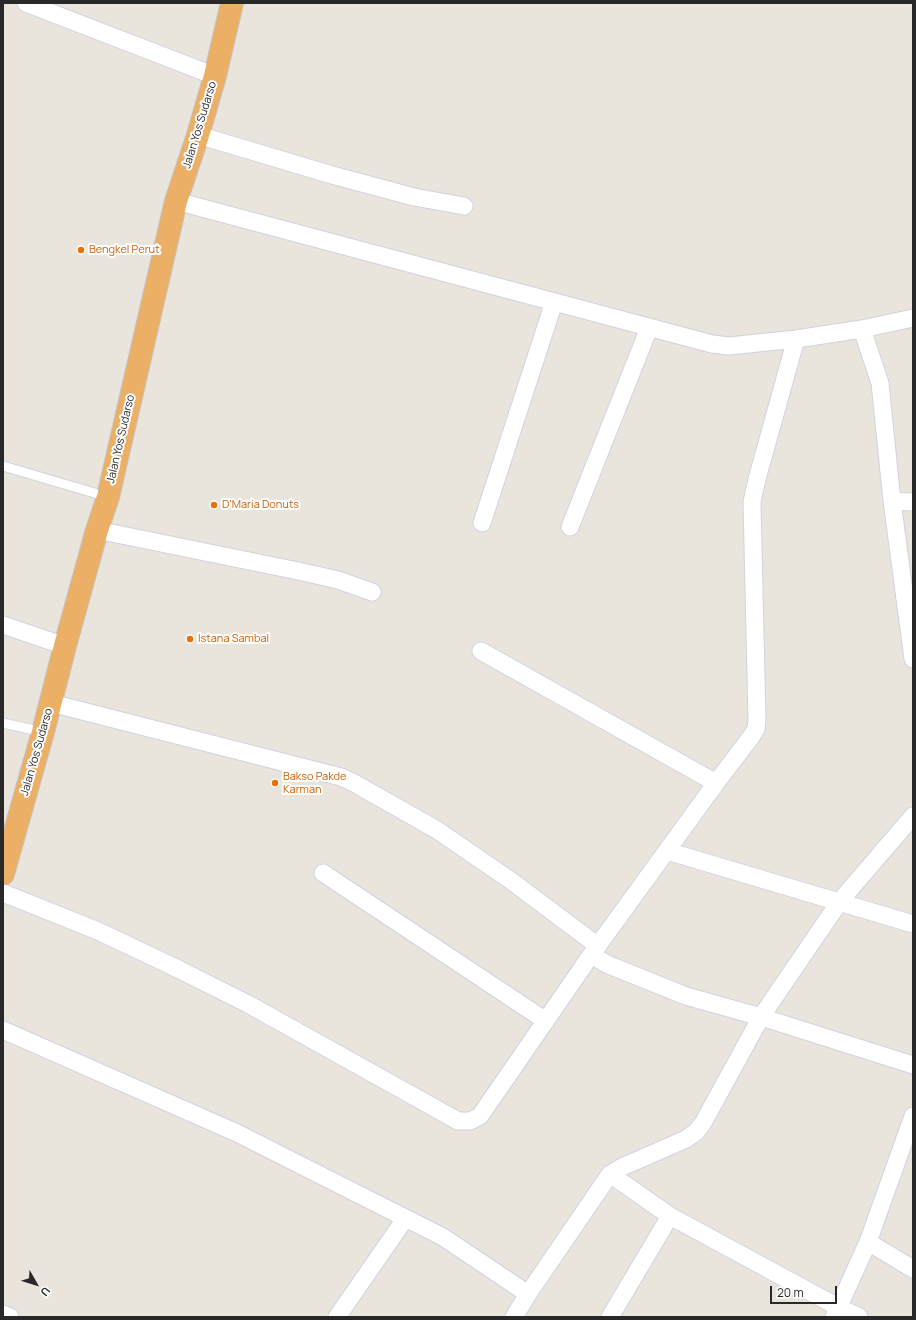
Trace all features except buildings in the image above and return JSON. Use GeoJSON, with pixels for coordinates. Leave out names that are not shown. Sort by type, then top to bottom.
{"type":"FeatureCollection","features":[{"type":"Feature","properties":{"kind":"highway","name":"Jalan Yos Sudarso"},"geometry":{"type":"LineString","coordinates":[[3,874],[51,703],[64,646],[97,530],[108,497],[176,201],[198,136],[215,76],[232,3]]}},
{"type":"Feature","properties":{"kind":"street"},"geometry":{"type":"LineString","coordinates":[[26,3],[215,76]]}},
{"type":"Feature","properties":{"kind":"street"},"geometry":{"type":"LineString","coordinates":[[198,136],[407,195],[464,206]]}},
{"type":"Feature","properties":{"kind":"street"},"geometry":{"type":"LineString","coordinates":[[176,201],[712,344],[729,346],[796,339],[862,329],[913,318]]}},
{"type":"Feature","properties":{"kind":"street"},"geometry":{"type":"LineString","coordinates":[[482,523],[554,302]]}},
{"type":"Feature","properties":{"kind":"street"},"geometry":{"type":"LineString","coordinates":[[570,527],[649,328]]}},
{"type":"Feature","properties":{"kind":"street"},"geometry":{"type":"LineString","coordinates":[[862,329],[880,383],[892,502],[913,660]]}},
{"type":"Feature","properties":{"kind":"street"},"geometry":{"type":"LineString","coordinates":[[3,893],[98,931],[248,1004],[458,1121],[470,1121],[480,1116],[594,951],[751,737],[756,728],[757,713],[752,502],[757,478],[796,339]]}},
{"type":"Feature","properties":{"kind":"street"},"geometry":{"type":"LineString","coordinates":[[892,502],[913,502]]}},
{"type":"Feature","properties":{"kind":"street"},"geometry":{"type":"LineString","coordinates":[[97,530],[304,572],[338,580],[372,592]]}},
{"type":"Feature","properties":{"kind":"street"},"geometry":{"type":"LineString","coordinates":[[3,625],[64,646]]}},
{"type":"Feature","properties":{"kind":"street"},"geometry":{"type":"LineString","coordinates":[[481,651],[716,783]]}},
{"type":"Feature","properties":{"kind":"street"},"geometry":{"type":"LineString","coordinates":[[51,703],[341,777],[437,830],[510,880],[609,965],[686,996],[761,1017],[913,1065]]}},
{"type":"Feature","properties":{"kind":"street"},"geometry":{"type":"LineString","coordinates":[[514,1317],[610,1174],[622,1166],[686,1139],[696,1132],[704,1123],[761,1017],[840,901],[913,816]]}},
{"type":"Feature","properties":{"kind":"street"},"geometry":{"type":"LineString","coordinates":[[667,851],[840,901],[913,924]]}},
{"type":"Feature","properties":{"kind":"street"},"geometry":{"type":"LineString","coordinates":[[323,873],[546,1021]]}},
{"type":"Feature","properties":{"kind":"street"},"geometry":{"type":"LineString","coordinates":[[3,1030],[237,1133],[449,1241],[528,1294]]}},
{"type":"Feature","properties":{"kind":"street"},"geometry":{"type":"LineString","coordinates":[[836,1312],[868,1242],[913,1116]]}},
{"type":"Feature","properties":{"kind":"street"},"geometry":{"type":"LineString","coordinates":[[610,1174],[670,1216],[836,1312],[859,1317]]}},
{"type":"Feature","properties":{"kind":"street"},"geometry":{"type":"LineString","coordinates":[[610,1317],[670,1216]]}},
{"type":"Feature","properties":{"kind":"street"},"geometry":{"type":"LineString","coordinates":[[337,1317],[405,1219]]}},
{"type":"Feature","properties":{"kind":"street"},"geometry":{"type":"LineString","coordinates":[[868,1242],[913,1269]]}},
{"type":"Feature","properties":{"kind":"street"},"geometry":{"type":"LineString","coordinates":[[3,1314],[10,1317]]}},
{"type":"Feature","properties":{"kind":"lane"},"geometry":{"type":"LineString","coordinates":[[3,466],[108,497]]}},
{"type":"Feature","properties":{"kind":"lane"},"geometry":{"type":"LineString","coordinates":[[3,723],[43,732]]}},
{"type":"Feature","properties":{"kind":"place","name":"Bengkel Perut"},"geometry":{"type":"Point","coordinates":[81,250]}},
{"type":"Feature","properties":{"kind":"place","name":"D'Maria Donuts"},"geometry":{"type":"Point","coordinates":[214,505]}},
{"type":"Feature","properties":{"kind":"place","name":"Istana Sambal"},"geometry":{"type":"Point","coordinates":[190,639]}},
{"type":"Feature","properties":{"kind":"place","name":"Bakso Pakde Karman"},"geometry":{"type":"Point","coordinates":[275,783]}}]}
